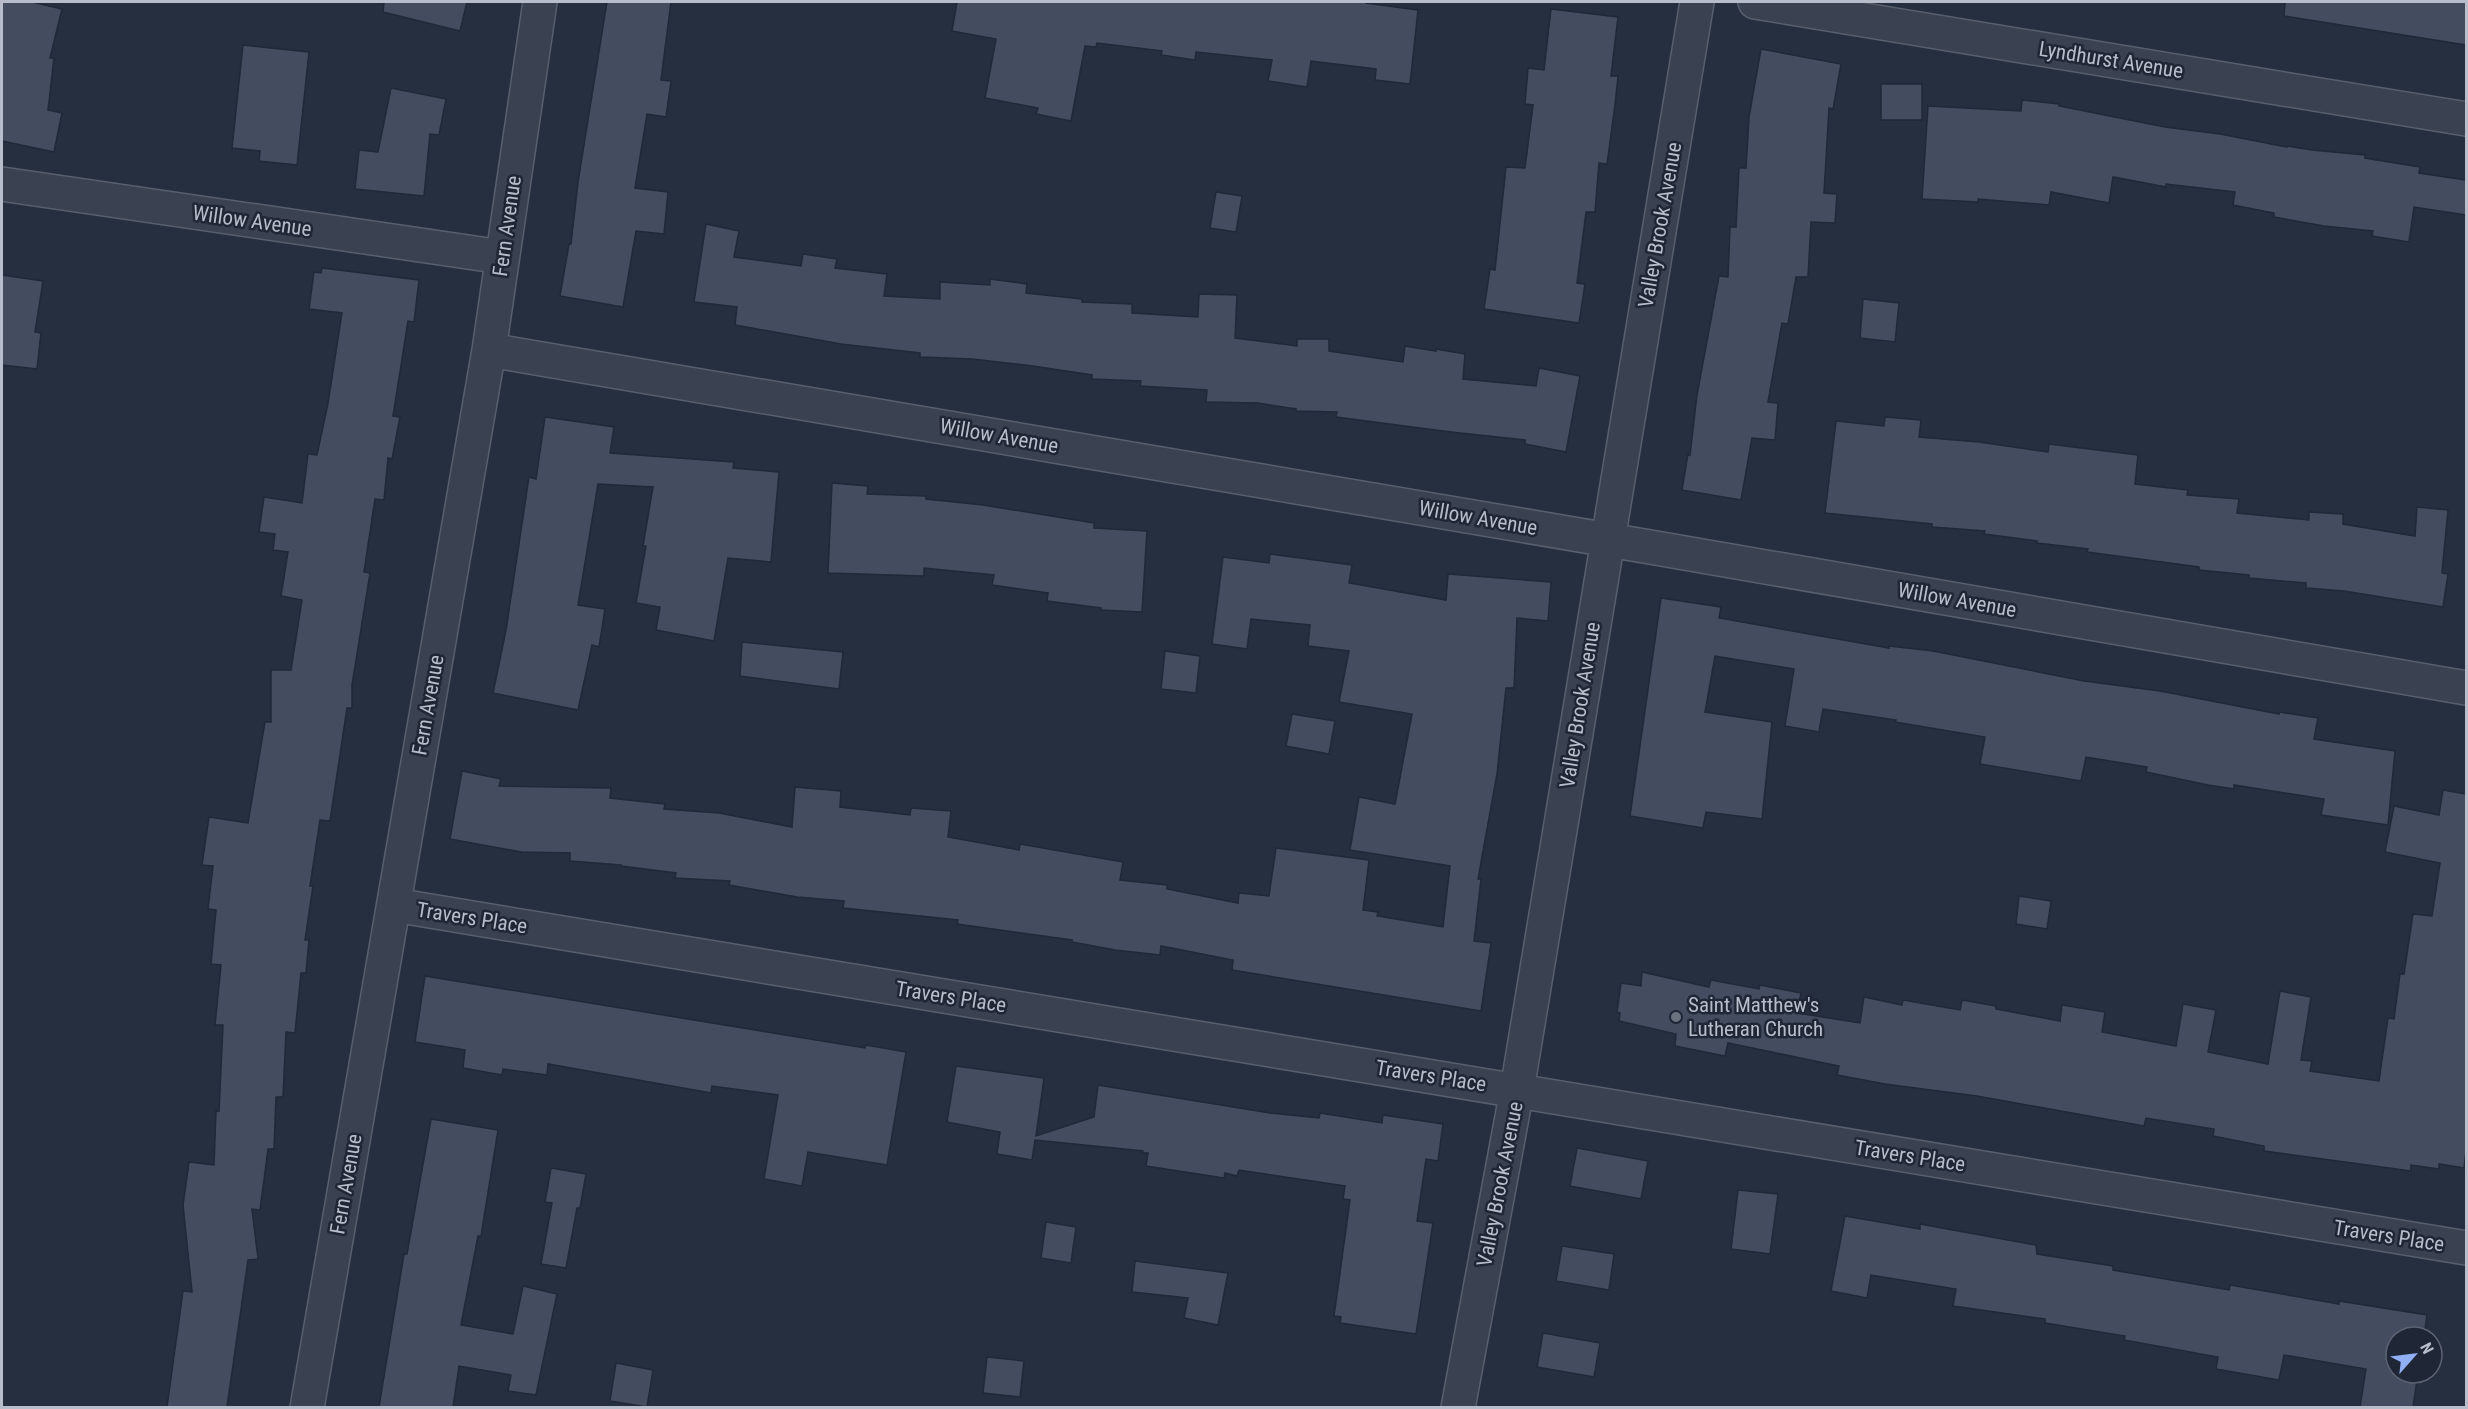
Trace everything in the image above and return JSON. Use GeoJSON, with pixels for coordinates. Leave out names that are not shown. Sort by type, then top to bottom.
{"type":"FeatureCollection","features":[{"type":"Feature","properties":{"kind":"street","name":"Fern Avenue"},"geometry":{"type":"LineString","coordinates":[[307,1407],[489,350],[540,2]]}},
{"type":"Feature","properties":{"kind":"street","name":"Valley Brook Avenue"},"geometry":{"type":"LineString","coordinates":[[1458,1407],[1517,1090],[1697,2]]}},
{"type":"Feature","properties":{"kind":"street","name":"Lyndhurst Avenue"},"geometry":{"type":"LineString","coordinates":[[1755,2],[2466,119]]}},
{"type":"Feature","properties":{"kind":"street","name":"Willow Avenue"},"geometry":{"type":"LineString","coordinates":[[2,184],[502,257]]}},
{"type":"Feature","properties":{"kind":"street","name":"Willow Avenue"},"geometry":{"type":"LineString","coordinates":[[489,350],[1607,539],[2466,688]]}},
{"type":"Feature","properties":{"kind":"street","name":"Travers Place"},"geometry":{"type":"LineString","coordinates":[[394,905],[2466,1248]]}},
{"type":"Feature","properties":{"kind":"building"},"geometry":{"type":"Polygon","coordinates":[[[2,2],[32,2],[62,9],[50,58],[54,58],[48,110],[62,113],[54,152],[2,141],[2,2]]]}},
{"type":"Feature","properties":{"kind":"building"},"geometry":{"type":"Polygon","coordinates":[[[384,2],[467,2],[460,31],[383,12],[384,2]]]}},
{"type":"Feature","properties":{"kind":"building"},"geometry":{"type":"Polygon","coordinates":[[[607,2],[671,2],[661,80],[671,81],[666,117],[647,114],[635,188],[668,192],[664,234],[636,231],[623,307],[560,296],[569,244],[571,244],[578,182],[607,2]]]}},
{"type":"Feature","properties":{"kind":"building"},"geometry":{"type":"Polygon","coordinates":[[[957,2],[1366,2],[1418,10],[1410,84],[1375,80],[1376,69],[1311,61],[1307,87],[1268,81],[1272,60],[1196,52],[1195,60],[1161,55],[1162,51],[1097,43],[1096,47],[1085,46],[1071,121],[1036,114],[1038,108],[985,98],[996,39],[952,31],[957,2]]]}},
{"type":"Feature","properties":{"kind":"building"},"geometry":{"type":"Polygon","coordinates":[[[2285,2],[2466,2],[2466,45],[2284,16],[2285,2]]]}},
{"type":"Feature","properties":{"kind":"building"},"geometry":{"type":"Polygon","coordinates":[[[1551,9],[1618,17],[1611,76],[1618,76],[1615,105],[1607,164],[1599,163],[1595,212],[1586,212],[1577,283],[1585,284],[1579,323],[1484,309],[1490,269],[1495,270],[1506,167],[1525,168],[1533,105],[1525,104],[1528,68],[1544,70],[1551,9]]]}},
{"type":"Feature","properties":{"kind":"building"},"geometry":{"type":"Polygon","coordinates":[[[243,45],[309,52],[297,165],[259,161],[260,151],[232,148],[243,45]]]}},
{"type":"Feature","properties":{"kind":"building"},"geometry":{"type":"Polygon","coordinates":[[[1761,49],[1841,64],[1833,109],[1829,108],[1824,193],[1837,194],[1835,223],[1811,222],[1808,277],[1796,277],[1788,324],[1782,323],[1768,402],[1778,403],[1775,440],[1752,438],[1741,500],[1682,490],[1688,454],[1690,455],[1697,395],[1719,276],[1728,277],[1730,227],[1736,227],[1739,168],[1746,168],[1749,117],[1761,49]]]}},
{"type":"Feature","properties":{"kind":"building"},"geometry":{"type":"Polygon","coordinates":[[[1881,84],[1922,84],[1922,120],[1881,120],[1881,84]]]}},
{"type":"Feature","properties":{"kind":"building"},"geometry":{"type":"Polygon","coordinates":[[[391,88],[446,99],[439,135],[430,134],[424,196],[355,189],[359,150],[378,152],[391,88]]]}},
{"type":"Feature","properties":{"kind":"building"},"geometry":{"type":"Polygon","coordinates":[[[2022,100],[2059,104],[2059,106],[2165,127],[2220,134],[2287,147],[2365,155],[2365,158],[2420,167],[2419,173],[2466,180],[2466,215],[2414,207],[2409,242],[2372,236],[2373,231],[2324,226],[2274,217],[2274,213],[2233,205],[2235,192],[2166,184],[2166,187],[2113,177],[2109,203],[2051,192],[2049,205],[1978,199],[1978,202],[1922,199],[1928,106],[2021,111],[2022,100]]]}},
{"type":"Feature","properties":{"kind":"building"},"geometry":{"type":"Polygon","coordinates":[[[1216,192],[1242,196],[1236,232],[1210,228],[1216,192]]]}},
{"type":"Feature","properties":{"kind":"building"},"geometry":{"type":"Polygon","coordinates":[[[706,224],[739,231],[734,257],[801,266],[803,254],[837,259],[835,268],[887,274],[884,296],[940,299],[940,282],[990,285],[990,279],[1027,284],[1026,293],[1082,299],[1082,302],[1132,304],[1132,313],[1198,317],[1199,294],[1237,295],[1235,338],[1297,346],[1297,339],[1329,339],[1329,351],[1403,362],[1405,346],[1465,354],[1463,379],[1536,386],[1539,368],[1580,376],[1566,452],[1525,444],[1525,440],[1336,417],[1337,412],[1296,411],[1296,409],[1258,403],[1206,402],[1207,390],[1140,386],[1141,381],[1092,379],[1092,375],[1033,366],[972,359],[920,357],[920,353],[841,344],[735,325],[737,307],[694,302],[706,224]]]}},
{"type":"Feature","properties":{"kind":"building"},"geometry":{"type":"Polygon","coordinates":[[[322,268],[419,280],[414,322],[408,321],[393,416],[400,417],[392,459],[388,458],[384,500],[375,499],[364,572],[370,573],[352,685],[352,708],[347,708],[330,821],[320,820],[305,940],[309,940],[306,973],[301,973],[295,1033],[286,1032],[283,1097],[276,1097],[274,1149],[268,1149],[260,1210],[252,1209],[258,1259],[248,1260],[227,1407],[167,1407],[183,1291],[192,1292],[183,1205],[189,1162],[214,1165],[216,1110],[219,1111],[223,1025],[215,1025],[221,965],[211,964],[216,910],[208,909],[213,866],[202,865],[209,817],[248,823],[265,722],[271,722],[271,670],[291,670],[302,600],[281,596],[288,552],[273,550],[275,534],[259,532],[264,497],[302,503],[308,454],[317,455],[328,403],[342,313],[309,309],[314,272],[321,273],[322,268]]]}},
{"type":"Feature","properties":{"kind":"building"},"geometry":{"type":"Polygon","coordinates":[[[2,275],[43,281],[35,332],[41,333],[37,369],[2,365],[2,275]]]}},
{"type":"Feature","properties":{"kind":"building"},"geometry":{"type":"Polygon","coordinates":[[[1863,299],[1899,303],[1895,342],[1860,338],[1863,299]]]}},
{"type":"Feature","properties":{"kind":"building"},"geometry":{"type":"Polygon","coordinates":[[[545,417],[614,427],[610,453],[734,462],[733,468],[779,472],[771,562],[728,558],[714,641],[656,630],[660,607],[636,603],[653,487],[598,484],[578,605],[605,609],[599,647],[592,645],[578,710],[493,693],[506,630],[529,477],[536,479],[545,417]]]}},
{"type":"Feature","properties":{"kind":"building"},"geometry":{"type":"Polygon","coordinates":[[[1885,417],[1921,420],[1919,437],[1979,442],[2048,452],[2049,444],[2138,455],[2135,484],[2188,490],[2187,495],[2239,499],[2237,513],[2309,520],[2309,512],[2343,514],[2343,524],[2415,536],[2417,507],[2448,510],[2442,573],[2448,574],[2443,607],[2344,591],[2306,588],[2306,583],[2249,578],[2249,575],[2199,570],[2199,567],[2087,552],[2088,549],[1984,534],[1985,531],[1932,527],[1932,524],[1825,513],[1836,421],[1884,426],[1885,417]]]}},
{"type":"Feature","properties":{"kind":"building"},"geometry":{"type":"Polygon","coordinates":[[[832,483],[868,486],[867,494],[926,496],[926,499],[983,505],[1094,523],[1094,528],[1147,531],[1142,612],[1101,610],[1101,608],[1047,601],[1048,593],[992,585],[994,575],[924,568],[924,576],[828,573],[832,483]]]}},
{"type":"Feature","properties":{"kind":"building"},"geometry":{"type":"Polygon","coordinates":[[[1270,554],[1352,565],[1349,583],[1446,600],[1448,574],[1551,582],[1548,621],[1517,618],[1514,688],[1506,688],[1497,774],[1478,879],[1481,879],[1474,941],[1491,943],[1481,1011],[1232,970],[1233,960],[1161,946],[1160,955],[1115,950],[1072,942],[1072,940],[957,924],[958,920],[843,908],[844,901],[797,897],[729,885],[730,881],[675,878],[676,873],[570,861],[570,853],[521,852],[450,839],[462,771],[501,779],[499,786],[611,788],[610,798],[665,804],[664,809],[719,813],[792,827],[795,787],[841,791],[840,807],[910,815],[911,808],[951,811],[948,837],[1019,850],[1020,844],[1123,862],[1120,880],[1167,885],[1167,889],[1238,903],[1239,893],[1269,896],[1276,848],[1369,860],[1363,910],[1378,912],[1377,916],[1443,927],[1450,866],[1350,850],[1359,797],[1395,804],[1412,714],[1339,702],[1349,651],[1308,646],[1310,625],[1251,619],[1247,649],[1212,644],[1223,557],[1269,563],[1270,554]]]}},
{"type":"Feature","properties":{"kind":"building"},"geometry":{"type":"Polygon","coordinates":[[[1661,598],[1721,607],[1719,618],[1889,648],[1889,646],[1933,651],[2084,681],[2160,691],[2279,714],[2279,712],[2318,718],[2314,739],[2395,751],[2388,825],[2321,815],[2324,799],[2234,785],[2234,789],[2208,785],[2146,772],[2147,767],[2086,757],[2081,781],[1980,764],[1985,737],[1895,722],[1896,720],[1823,709],[1819,732],[1785,726],[1794,669],[1715,656],[1705,712],[1772,722],[1762,819],[1706,812],[1703,828],[1630,816],[1661,598]]]}},
{"type":"Feature","properties":{"kind":"building"},"geometry":{"type":"Polygon","coordinates":[[[742,642],[843,652],[839,689],[740,676],[742,642]]]}},
{"type":"Feature","properties":{"kind":"building"},"geometry":{"type":"Polygon","coordinates":[[[1165,651],[1200,656],[1196,693],[1161,689],[1165,651]]]}},
{"type":"Feature","properties":{"kind":"building"},"geometry":{"type":"Polygon","coordinates":[[[1292,714],[1335,721],[1329,754],[1286,746],[1292,714]]]}},
{"type":"Feature","properties":{"kind":"building"},"geometry":{"type":"Polygon","coordinates":[[[2443,790],[2466,794],[2466,1151],[2464,1168],[2439,1164],[2439,1169],[2411,1165],[2411,1171],[2264,1151],[2264,1146],[2213,1136],[2214,1129],[2146,1118],[2144,1126],[1977,1096],[1885,1084],[1837,1075],[1839,1066],[1728,1043],[1725,1056],[1675,1046],[1676,1034],[1619,1021],[1620,1013],[1617,1012],[1621,983],[1641,986],[1642,972],[1709,987],[1711,980],[1759,989],[1760,985],[1801,993],[1797,1013],[1860,1023],[1864,997],[1902,1005],[1903,1000],[1960,1010],[1962,1000],[2060,1021],[2062,1005],[2105,1012],[2102,1032],[2176,1046],[2183,1004],[2216,1010],[2208,1052],[2268,1064],[2280,991],[2311,997],[2301,1060],[2312,1061],[2310,1071],[2379,1081],[2388,1018],[2394,1019],[2400,974],[2404,974],[2413,914],[2432,916],[2440,863],[2385,852],[2394,806],[2439,815],[2443,790]]]}},
{"type":"Feature","properties":{"kind":"building"},"geometry":{"type":"Polygon","coordinates":[[[2019,896],[2051,901],[2047,929],[2016,924],[2019,896]]]}},
{"type":"Feature","properties":{"kind":"building"},"geometry":{"type":"Polygon","coordinates":[[[425,976],[865,1048],[866,1045],[906,1052],[887,1165],[808,1152],[802,1186],[764,1179],[778,1095],[712,1086],[711,1093],[548,1064],[547,1075],[503,1069],[502,1075],[463,1068],[465,1050],[415,1042],[425,976]]]}},
{"type":"Feature","properties":{"kind":"building"},"geometry":{"type":"Polygon","coordinates":[[[956,1066],[1044,1078],[1036,1136],[1094,1117],[1098,1085],[1270,1113],[1319,1118],[1320,1113],[1382,1123],[1383,1115],[1443,1124],[1438,1161],[1426,1159],[1417,1221],[1433,1223],[1416,1334],[1340,1323],[1341,1317],[1334,1316],[1350,1200],[1343,1199],[1345,1186],[1239,1170],[1237,1176],[1225,1173],[1224,1178],[1146,1166],[1148,1153],[1142,1153],[1143,1151],[1035,1140],[1032,1160],[997,1154],[1000,1132],[947,1122],[956,1066]]]}},
{"type":"Feature","properties":{"kind":"building"},"geometry":{"type":"Polygon","coordinates":[[[431,1119],[498,1130],[481,1236],[478,1236],[461,1325],[513,1334],[523,1286],[557,1294],[536,1395],[508,1391],[511,1375],[459,1366],[453,1407],[379,1407],[404,1254],[407,1254],[431,1119]]]}},
{"type":"Feature","properties":{"kind":"building"},"geometry":{"type":"Polygon","coordinates":[[[1577,1148],[1648,1161],[1641,1199],[1570,1186],[1577,1148]]]}},
{"type":"Feature","properties":{"kind":"building"},"geometry":{"type":"Polygon","coordinates":[[[551,1168],[586,1174],[566,1268],[541,1264],[552,1203],[545,1202],[551,1168]]]}},
{"type":"Feature","properties":{"kind":"building"},"geometry":{"type":"Polygon","coordinates":[[[1738,1190],[1778,1194],[1770,1254],[1731,1249],[1738,1190]]]}},
{"type":"Feature","properties":{"kind":"building"},"geometry":{"type":"Polygon","coordinates":[[[1845,1216],[1920,1229],[1920,1224],[2036,1245],[2037,1254],[2113,1266],[2113,1270],[2229,1290],[2230,1285],[2339,1304],[2339,1301],[2427,1315],[2426,1325],[2384,1325],[2384,1385],[2416,1385],[2413,1407],[2360,1407],[2366,1369],[2284,1355],[2279,1380],[2216,1369],[2218,1357],[2124,1340],[2125,1336],[2045,1323],[2045,1319],[1953,1306],[1956,1289],[1871,1275],[1867,1298],[1831,1291],[1845,1216]]]}},
{"type":"Feature","properties":{"kind":"building"},"geometry":{"type":"Polygon","coordinates":[[[1046,1222],[1076,1227],[1071,1263],[1041,1258],[1046,1222]]]}},
{"type":"Feature","properties":{"kind":"building"},"geometry":{"type":"Polygon","coordinates":[[[1562,1246],[1614,1254],[1609,1290],[1556,1281],[1562,1246]]]}},
{"type":"Feature","properties":{"kind":"building"},"geometry":{"type":"Polygon","coordinates":[[[1135,1261],[1228,1273],[1218,1325],[1184,1318],[1188,1298],[1132,1292],[1135,1261]]]}},
{"type":"Feature","properties":{"kind":"building"},"geometry":{"type":"Polygon","coordinates":[[[1543,1333],[1600,1343],[1594,1377],[1537,1367],[1543,1333]]]}},
{"type":"Feature","properties":{"kind":"building"},"geometry":{"type":"Polygon","coordinates":[[[987,1357],[1024,1361],[1020,1397],[983,1393],[987,1357]]]}},
{"type":"Feature","properties":{"kind":"building"},"geometry":{"type":"Polygon","coordinates":[[[616,1363],[653,1370],[647,1407],[610,1401],[616,1363]]]}},
{"type":"Feature","properties":{"kind":"place","name":"Saint Matthew's Lutheran Church"},"geometry":{"type":"Point","coordinates":[1676,1017]}}]}
